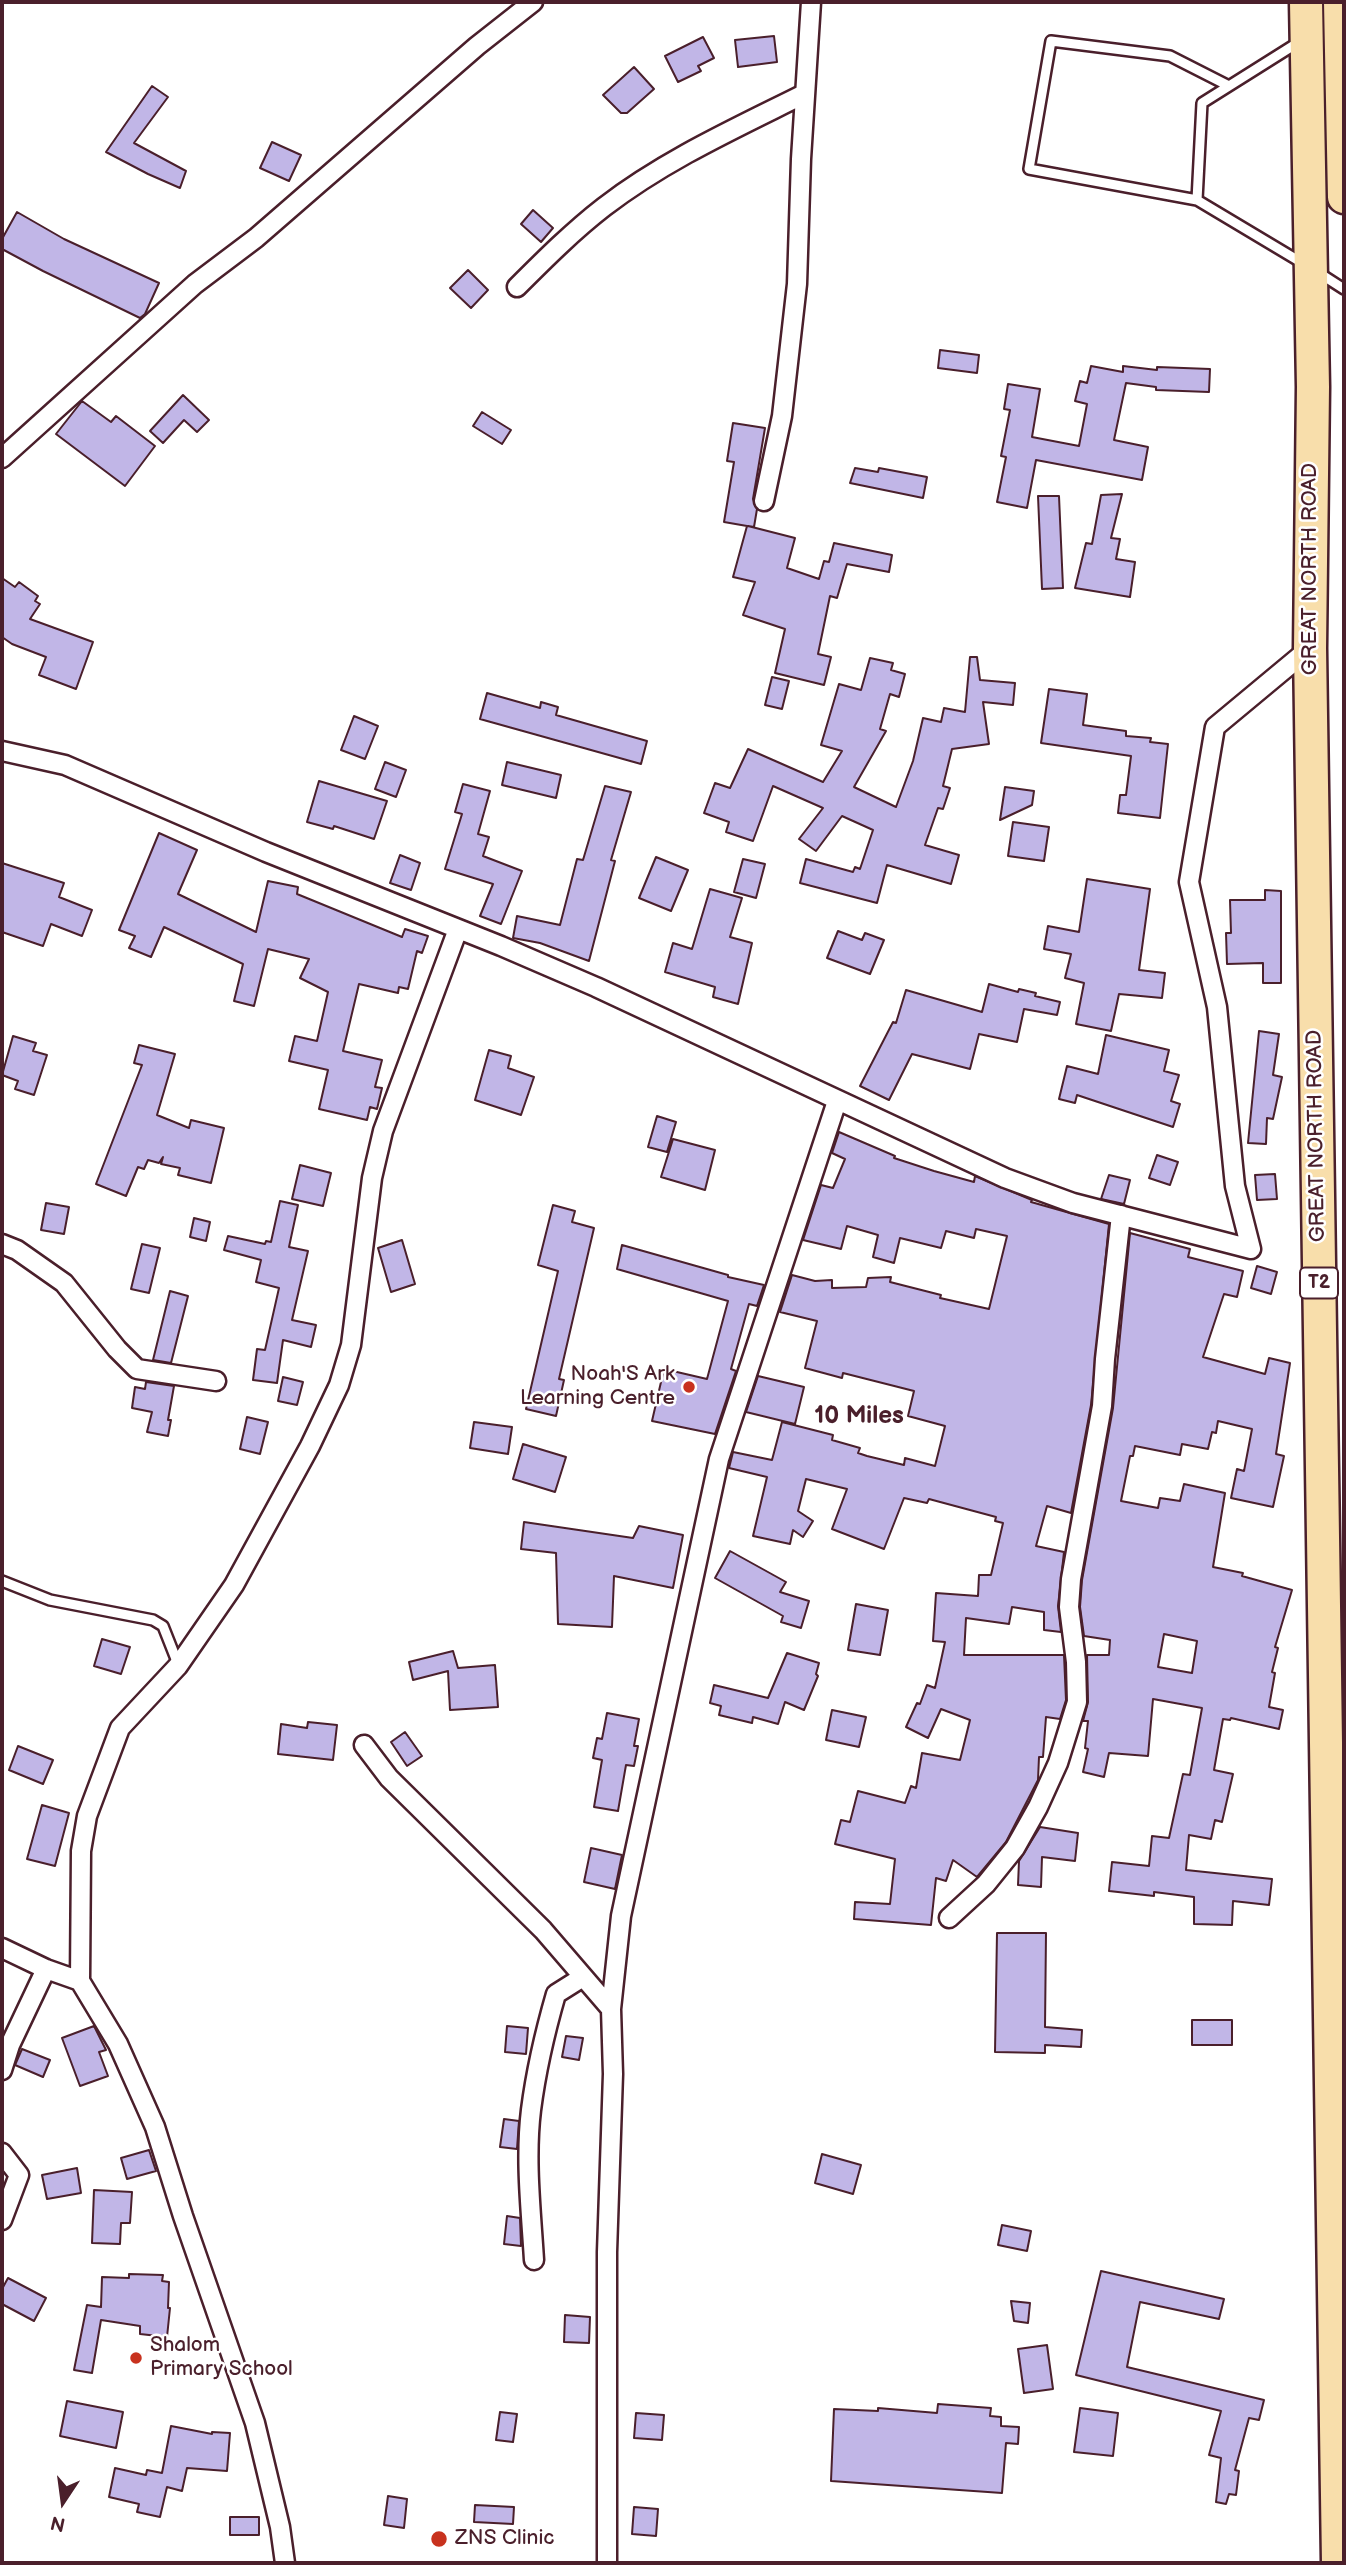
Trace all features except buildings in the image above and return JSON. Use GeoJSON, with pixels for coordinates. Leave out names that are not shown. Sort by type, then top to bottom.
{"type":"FeatureCollection","features":[{"type":"Feature","properties":{"kind":"highway","name":"GREAT NORTH ROAD"},"geometry":{"type":"LineString","coordinates":[[1306,2],[1327,23],[1344,197]]}},
{"type":"Feature","properties":{"kind":"highway","name":"GREAT NORTH ROAD"},"geometry":{"type":"LineString","coordinates":[[1327,23],[1310,268],[1310,648],[1338,2563]]}},
{"type":"Feature","properties":{"kind":"street"},"geometry":{"type":"LineString","coordinates":[[2,457],[195,284],[256,238],[477,46],[533,2]]}},
{"type":"Feature","properties":{"kind":"street"},"geometry":{"type":"LineString","coordinates":[[764,500],[782,416],[797,284],[804,94],[811,2]]}},
{"type":"Feature","properties":{"kind":"street"},"geometry":{"type":"LineString","coordinates":[[517,287],[603,208],[640,181],[693,150],[804,94]]}},
{"type":"Feature","properties":{"kind":"street"},"geometry":{"type":"LineString","coordinates":[[2,751],[65,765],[266,852],[596,987],[1005,1178],[1073,1203],[1251,1249],[1235,1186],[1217,1007],[1188,882],[1215,727],[1310,648]]}},
{"type":"Feature","properties":{"kind":"street"},"geometry":{"type":"LineString","coordinates":[[285,2563],[280,2527],[255,2423],[155,2127],[118,2044],[80,1981],[80,1879],[87,1816],[120,1728],[178,1666],[234,1586],[310,1446],[339,1385],[351,1345],[368,1205],[383,1131],[458,929]]}},
{"type":"Feature","properties":{"kind":"street"},"geometry":{"type":"LineString","coordinates":[[607,2563],[607,2265],[613,2074],[611,2009],[621,1916],[719,1459],[837,1101]]}},
{"type":"Feature","properties":{"kind":"street"},"geometry":{"type":"LineString","coordinates":[[949,1918],[986,1884],[1015,1848],[1058,1763],[1077,1702],[1076,1662],[1069,1607],[1071,1579],[1100,1419],[1121,1215]]}},
{"type":"Feature","properties":{"kind":"street"},"geometry":{"type":"LineString","coordinates":[[2,1244],[17,1250],[64,1283],[117,1349],[137,1369],[216,1381]]}},
{"type":"Feature","properties":{"kind":"street"},"geometry":{"type":"LineString","coordinates":[[363,1745],[389,1778],[543,1930],[611,2009]]}},
{"type":"Feature","properties":{"kind":"street"},"geometry":{"type":"LineString","coordinates":[[2,1948],[46,1969],[80,1981]]}},
{"type":"Feature","properties":{"kind":"street"},"geometry":{"type":"LineString","coordinates":[[2,2070],[10,2045],[46,1969]]}},
{"type":"Feature","properties":{"kind":"street"},"geometry":{"type":"LineString","coordinates":[[534,2260],[530,2188],[531,2112],[540,2060],[556,1994],[583,1977]]}},
{"type":"Feature","properties":{"kind":"street"},"geometry":{"type":"LineString","coordinates":[[2,2152],[19,2175],[2,2220]]}},
{"type":"Feature","properties":{"kind":"lane"},"geometry":{"type":"LineString","coordinates":[[1197,200],[1202,103],[1327,23]]}},
{"type":"Feature","properties":{"kind":"lane"},"geometry":{"type":"LineString","coordinates":[[1229,86],[1170,56],[1051,41],[1029,169],[1197,200],[1344,289]]}},
{"type":"Feature","properties":{"kind":"lane"},"geometry":{"type":"LineString","coordinates":[[2,1581],[50,1600],[153,1620],[163,1626],[178,1666]]}},
{"type":"Feature","properties":{"kind":"place","name":"Noah'S Ark Learning Centre"},"geometry":{"type":"Point","coordinates":[689,1387]}},
{"type":"Feature","properties":{"kind":"place","name":"Shalom Primary School"},"geometry":{"type":"Point","coordinates":[136,2358]}},
{"type":"Feature","properties":{"kind":"place","name":"ZNS Clinic"},"geometry":{"type":"Point","coordinates":[439,2539]}},
{"type":"Feature","properties":{"kind":"district","name":"10 Miles"},"geometry":{"type":"Point","coordinates":[859,1417]}}]}
